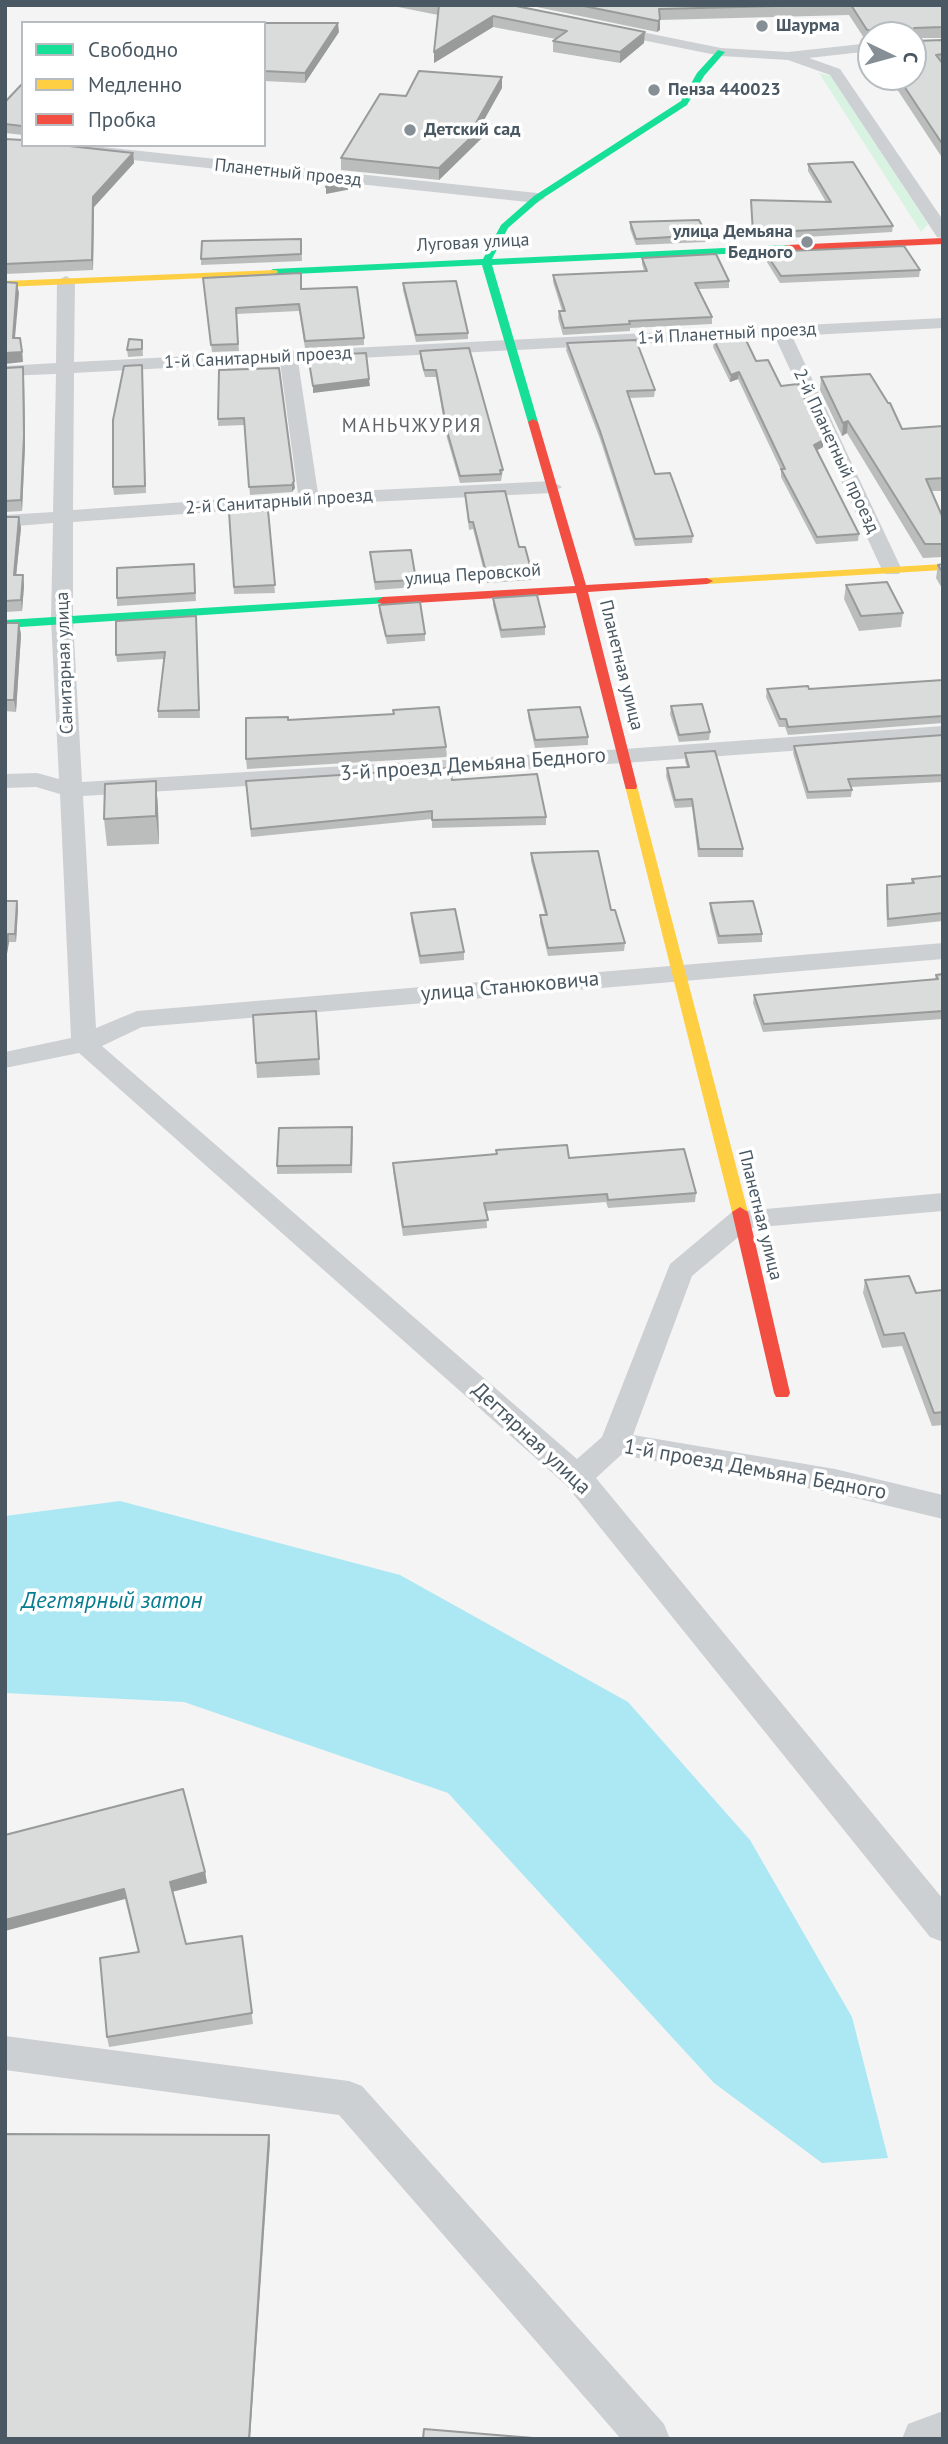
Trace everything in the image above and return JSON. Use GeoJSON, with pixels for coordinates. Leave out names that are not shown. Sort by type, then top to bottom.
{"type":"FeatureCollection","features":[{"type":"Feature","properties":{"kind":"street"},"geometry":{"type":"LineString","coordinates":[[590,25],[721,52],[788,55],[857,48]]}},
{"type":"Feature","properties":{"kind":"street"},"geometry":{"type":"LineString","coordinates":[[486,262],[504,227],[537,198],[684,103],[700,75],[721,52]]}},
{"type":"Feature","properties":{"kind":"street"},"geometry":{"type":"LineString","coordinates":[[788,55],[835,72],[943,233]]}},
{"type":"Feature","properties":{"kind":"street","name":"Планетный проезд"},"geometry":{"type":"LineString","coordinates":[[57,147],[537,198]]}},
{"type":"Feature","properties":{"kind":"street","name":"Луговая улица"},"geometry":{"type":"LineString","coordinates":[[5,284],[943,241]]}},
{"type":"Feature","properties":{"kind":"street","name":"Планетная улица"},"geometry":{"type":"LineString","coordinates":[[486,262],[581,588],[741,1219],[782,1393]]}},
{"type":"Feature","properties":{"kind":"street","name":"Санитарная улица"},"geometry":{"type":"LineString","coordinates":[[66,281],[62,621],[84,1044]]}},
{"type":"Feature","properties":{"kind":"street","name":"1-й Планетный проезд"},"geometry":{"type":"LineString","coordinates":[[511,346],[943,323]]}},
{"type":"Feature","properties":{"kind":"street","name":"2-й Планетный проезд"},"geometry":{"type":"LineString","coordinates":[[781,331],[892,570]]}},
{"type":"Feature","properties":{"kind":"street","name":"1-й Санитарный проезд"},"geometry":{"type":"LineString","coordinates":[[5,371],[511,346]]}},
{"type":"Feature","properties":{"kind":"street"},"geometry":{"type":"LineString","coordinates":[[288,357],[309,499]]}},
{"type":"Feature","properties":{"kind":"street","name":"2-й Санитарный проезд"},"geometry":{"type":"LineString","coordinates":[[5,521],[309,499],[552,487]]}},
{"type":"Feature","properties":{"kind":"street","name":"улица Перовской"},"geometry":{"type":"LineString","coordinates":[[5,624],[943,567]]}},
{"type":"Feature","properties":{"kind":"street","name":"3-й проезд Демьяна Бедного"},"geometry":{"type":"LineString","coordinates":[[5,781],[37,780],[70,790],[624,756],[943,733]]}},
{"type":"Feature","properties":{"kind":"street","name":"улица Станюковича"},"geometry":{"type":"LineString","coordinates":[[5,1059],[84,1044],[137,1019],[943,951]]}},
{"type":"Feature","properties":{"kind":"street","name":"Дегтярная улица"},"geometry":{"type":"LineString","coordinates":[[84,1044],[577,1476],[943,1926]]}},
{"type":"Feature","properties":{"kind":"street"},"geometry":{"type":"LineString","coordinates":[[615,1443],[680,1271],[741,1219],[943,1202]]}},
{"type":"Feature","properties":{"kind":"street","name":"1-й проезд Демьяна Бедного"},"geometry":{"type":"LineString","coordinates":[[577,1476],[615,1443],[835,1481],[943,1507]]}},
{"type":"Feature","properties":{"kind":"street"},"geometry":{"type":"LineString","coordinates":[[5,2053],[349,2099],[649,2439]]}},
{"type":"Feature","properties":{"kind":"street"},"geometry":{"type":"LineString","coordinates":[[923,2439],[943,2432]]}},
{"type":"Feature","properties":{"kind":"green space"},"geometry":{"type":"Polygon","coordinates":[[[819,73],[831,76],[928,224],[921,232],[819,73]]]}},
{"type":"Feature","properties":{"kind":"water","name":"Дегтярный затон"},"geometry":{"type":"Polygon","coordinates":[[[120,1501],[400,1575],[628,1702],[750,1840],[852,2017],[888,2158],[822,2163],[714,2083],[448,1793],[184,1702],[5,1693],[5,1516],[120,1501]]]}},
{"type":"Feature","properties":{"kind":"building"},"geometry":{"type":"Polygon","coordinates":[[[439,5],[511,5],[645,32],[620,52],[553,41],[567,31],[493,16],[434,52],[439,5]]]}},
{"type":"Feature","properties":{"kind":"building"},"geometry":{"type":"Polygon","coordinates":[[[579,5],[818,5],[659,9],[658,21],[579,5]]]}},
{"type":"Feature","properties":{"kind":"building"},"geometry":{"type":"Polygon","coordinates":[[[851,5],[943,5],[943,27],[927,28],[927,21],[861,21],[851,5]]]}},
{"type":"Feature","properties":{"kind":"building"},"geometry":{"type":"Polygon","coordinates":[[[266,23],[338,23],[305,73],[266,71],[266,23]]]}},
{"type":"Feature","properties":{"kind":"building"},"geometry":{"type":"Polygon","coordinates":[[[943,40],[943,54],[936,55],[943,64],[943,145],[907,91],[927,91],[927,41],[943,40]]]}},
{"type":"Feature","properties":{"kind":"building"},"geometry":{"type":"Polygon","coordinates":[[[419,71],[502,77],[476,123],[484,125],[439,168],[341,158],[380,94],[406,96],[419,71]]]}},
{"type":"Feature","properties":{"kind":"building"},"geometry":{"type":"Polygon","coordinates":[[[21,85],[21,126],[5,124],[5,102],[21,85]]]}},
{"type":"Feature","properties":{"kind":"building"},"geometry":{"type":"Polygon","coordinates":[[[5,139],[21,140],[21,147],[78,147],[133,153],[93,197],[92,260],[5,264],[5,139]]]}},
{"type":"Feature","properties":{"kind":"building"},"geometry":{"type":"Polygon","coordinates":[[[853,162],[893,226],[753,233],[751,200],[831,202],[808,164],[853,162]]]}},
{"type":"Feature","properties":{"kind":"building"},"geometry":{"type":"Polygon","coordinates":[[[332,177],[362,181],[326,187],[332,177]]]}},
{"type":"Feature","properties":{"kind":"building"},"geometry":{"type":"Polygon","coordinates":[[[699,220],[707,235],[636,239],[630,222],[699,220]]]}},
{"type":"Feature","properties":{"kind":"building"},"geometry":{"type":"Polygon","coordinates":[[[301,239],[301,254],[201,259],[202,241],[301,239]]]}},
{"type":"Feature","properties":{"kind":"building"},"geometry":{"type":"Polygon","coordinates":[[[904,246],[920,270],[781,276],[765,252],[904,246]]]}},
{"type":"Feature","properties":{"kind":"building"},"geometry":{"type":"Polygon","coordinates":[[[716,254],[729,281],[695,283],[712,317],[629,321],[630,324],[564,328],[559,311],[565,311],[553,275],[647,271],[642,258],[716,254]]]}},
{"type":"Feature","properties":{"kind":"building"},"geometry":{"type":"Polygon","coordinates":[[[301,273],[301,289],[357,287],[364,338],[305,341],[299,304],[236,308],[238,344],[211,345],[203,278],[301,273]]]}},
{"type":"Feature","properties":{"kind":"building"},"geometry":{"type":"Polygon","coordinates":[[[456,281],[468,333],[416,335],[403,283],[456,281]]]}},
{"type":"Feature","properties":{"kind":"building"},"geometry":{"type":"Polygon","coordinates":[[[5,282],[17,283],[13,338],[20,338],[22,352],[5,353],[5,282]]]}},
{"type":"Feature","properties":{"kind":"building"},"geometry":{"type":"Polygon","coordinates":[[[745,338],[756,361],[768,360],[781,386],[798,384],[823,440],[814,445],[859,534],[817,537],[781,469],[785,469],[739,372],[731,375],[714,340],[745,338]]]}},
{"type":"Feature","properties":{"kind":"building"},"geometry":{"type":"Polygon","coordinates":[[[129,339],[142,340],[142,349],[127,350],[129,339]]]}},
{"type":"Feature","properties":{"kind":"building"},"geometry":{"type":"Polygon","coordinates":[[[636,340],[655,390],[627,391],[655,474],[670,473],[693,536],[635,539],[600,431],[567,343],[636,340]]]}},
{"type":"Feature","properties":{"kind":"building"},"geometry":{"type":"Polygon","coordinates":[[[469,348],[503,470],[500,470],[501,474],[460,476],[447,431],[436,370],[424,370],[420,351],[469,348]]]}},
{"type":"Feature","properties":{"kind":"building"},"geometry":{"type":"Polygon","coordinates":[[[366,353],[369,379],[313,386],[308,356],[366,353]]]}},
{"type":"Feature","properties":{"kind":"building"},"geometry":{"type":"Polygon","coordinates":[[[142,365],[145,486],[113,487],[113,420],[124,366],[142,365]]]}},
{"type":"Feature","properties":{"kind":"building"},"geometry":{"type":"Polygon","coordinates":[[[23,367],[21,500],[5,501],[5,368],[23,367]]]}},
{"type":"Feature","properties":{"kind":"building"},"geometry":{"type":"Polygon","coordinates":[[[279,368],[294,481],[292,485],[249,487],[244,418],[218,419],[219,370],[279,368]]]}},
{"type":"Feature","properties":{"kind":"building"},"geometry":{"type":"Polygon","coordinates":[[[870,374],[890,403],[902,429],[943,426],[943,478],[926,479],[943,518],[943,544],[925,544],[848,421],[843,423],[821,377],[870,374]]]}},
{"type":"Feature","properties":{"kind":"building"},"geometry":{"type":"Polygon","coordinates":[[[505,491],[519,547],[525,547],[532,573],[487,576],[473,522],[469,522],[465,493],[505,491]]]}},
{"type":"Feature","properties":{"kind":"building"},"geometry":{"type":"Polygon","coordinates":[[[268,510],[275,585],[234,587],[229,512],[268,510]]]}},
{"type":"Feature","properties":{"kind":"building"},"geometry":{"type":"Polygon","coordinates":[[[5,517],[19,517],[14,575],[23,575],[21,600],[5,601],[5,517]]]}},
{"type":"Feature","properties":{"kind":"building"},"geometry":{"type":"Polygon","coordinates":[[[411,550],[416,580],[375,582],[370,552],[411,550]]]}},
{"type":"Feature","properties":{"kind":"building"},"geometry":{"type":"Polygon","coordinates":[[[194,564],[195,593],[117,598],[117,568],[194,564]]]}},
{"type":"Feature","properties":{"kind":"building"},"geometry":{"type":"Polygon","coordinates":[[[887,582],[903,613],[861,616],[846,585],[887,582]]]}},
{"type":"Feature","properties":{"kind":"building"},"geometry":{"type":"Polygon","coordinates":[[[537,595],[545,627],[501,630],[493,598],[537,595]]]}},
{"type":"Feature","properties":{"kind":"building"},"geometry":{"type":"Polygon","coordinates":[[[420,602],[425,634],[386,636],[379,605],[420,602]]]}},
{"type":"Feature","properties":{"kind":"building"},"geometry":{"type":"Polygon","coordinates":[[[196,616],[199,710],[158,711],[165,652],[116,655],[116,621],[196,616]]]}},
{"type":"Feature","properties":{"kind":"building"},"geometry":{"type":"Polygon","coordinates":[[[5,623],[19,623],[14,700],[5,700],[5,623]]]}},
{"type":"Feature","properties":{"kind":"building"},"geometry":{"type":"Polygon","coordinates":[[[943,680],[943,716],[788,727],[786,719],[780,719],[767,689],[808,686],[809,689],[943,680]]]}},
{"type":"Feature","properties":{"kind":"building"},"geometry":{"type":"Polygon","coordinates":[[[702,704],[710,732],[679,735],[671,706],[702,704]]]}},
{"type":"Feature","properties":{"kind":"building"},"geometry":{"type":"Polygon","coordinates":[[[439,707],[446,747],[246,759],[246,718],[288,717],[288,720],[394,714],[393,710],[439,707]]]}},
{"type":"Feature","properties":{"kind":"building"},"geometry":{"type":"Polygon","coordinates":[[[580,707],[588,737],[535,740],[528,710],[580,707]]]}},
{"type":"Feature","properties":{"kind":"building"},"geometry":{"type":"Polygon","coordinates":[[[943,735],[943,775],[848,779],[852,790],[808,792],[794,746],[943,735]]]}},
{"type":"Feature","properties":{"kind":"building"},"geometry":{"type":"Polygon","coordinates":[[[715,751],[743,849],[699,849],[692,799],[675,800],[667,768],[689,767],[685,753],[715,751]]]}},
{"type":"Feature","properties":{"kind":"building"},"geometry":{"type":"Polygon","coordinates":[[[450,768],[452,780],[537,774],[546,817],[432,820],[432,811],[251,829],[246,781],[450,768]]]}},
{"type":"Feature","properties":{"kind":"building"},"geometry":{"type":"Polygon","coordinates":[[[156,781],[156,816],[104,819],[105,784],[156,781]]]}},
{"type":"Feature","properties":{"kind":"building"},"geometry":{"type":"Polygon","coordinates":[[[598,851],[611,910],[615,910],[625,943],[548,948],[540,915],[547,915],[531,853],[598,851]]]}},
{"type":"Feature","properties":{"kind":"building"},"geometry":{"type":"Polygon","coordinates":[[[943,876],[943,913],[888,919],[887,885],[914,883],[912,879],[943,876]]]}},
{"type":"Feature","properties":{"kind":"building"},"geometry":{"type":"Polygon","coordinates":[[[5,901],[17,901],[15,934],[8,934],[5,950],[5,901]]]}},
{"type":"Feature","properties":{"kind":"building"},"geometry":{"type":"Polygon","coordinates":[[[753,901],[762,934],[719,936],[710,903],[753,901]]]}},
{"type":"Feature","properties":{"kind":"building"},"geometry":{"type":"Polygon","coordinates":[[[455,909],[464,952],[420,956],[411,913],[455,909]]]}},
{"type":"Feature","properties":{"kind":"building"},"geometry":{"type":"Polygon","coordinates":[[[943,974],[943,1011],[764,1024],[754,995],[938,979],[936,975],[943,974]]]}},
{"type":"Feature","properties":{"kind":"building"},"geometry":{"type":"Polygon","coordinates":[[[316,1011],[319,1059],[256,1063],[253,1015],[316,1011]]]}},
{"type":"Feature","properties":{"kind":"building"},"geometry":{"type":"Polygon","coordinates":[[[352,1127],[351,1165],[277,1166],[279,1128],[352,1127]]]}},
{"type":"Feature","properties":{"kind":"building"},"geometry":{"type":"Polygon","coordinates":[[[567,1145],[569,1158],[684,1149],[696,1193],[608,1200],[607,1194],[484,1203],[488,1220],[403,1227],[393,1163],[497,1154],[496,1150],[567,1145]]]}},
{"type":"Feature","properties":{"kind":"building"},"geometry":{"type":"Polygon","coordinates":[[[909,1276],[916,1293],[943,1290],[943,1412],[934,1413],[904,1333],[884,1335],[865,1280],[909,1276]]]}},
{"type":"Feature","properties":{"kind":"building"},"geometry":{"type":"Polygon","coordinates":[[[183,1789],[205,1872],[170,1882],[186,1944],[242,1936],[252,2013],[107,2037],[100,1958],[139,1952],[124,1889],[5,1920],[5,1835],[183,1789]]]}},
{"type":"Feature","properties":{"kind":"building"},"geometry":{"type":"Polygon","coordinates":[[[5,2134],[269,2135],[249,2439],[5,2439],[5,2134]]]}},
{"type":"Feature","properties":{"kind":"building"},"geometry":{"type":"Polygon","coordinates":[[[424,2429],[545,2439],[423,2439],[424,2429]]]}},
{"type":"Feature","properties":{"kind":"traffic: fast"},"geometry":{"type":"LineString","coordinates":[[533,422],[486,262],[504,227],[537,198],[684,103],[700,75],[721,52]]}},
{"type":"Feature","properties":{"kind":"traffic: fast"},"geometry":{"type":"LineString","coordinates":[[273,272],[787,248]]}},
{"type":"Feature","properties":{"kind":"traffic: fast"},"geometry":{"type":"LineString","coordinates":[[5,624],[383,601]]}},
{"type":"Feature","properties":{"kind":"traffic: slow"},"geometry":{"type":"LineString","coordinates":[[5,284],[273,272]]}},
{"type":"Feature","properties":{"kind":"traffic: slow"},"geometry":{"type":"LineString","coordinates":[[707,581],[943,567]]}},
{"type":"Feature","properties":{"kind":"traffic: slow"},"geometry":{"type":"LineString","coordinates":[[631,786],[740,1212]]}},
{"type":"Feature","properties":{"kind":"traffic: jam"},"geometry":{"type":"LineString","coordinates":[[787,248],[943,241]]}},
{"type":"Feature","properties":{"kind":"traffic: jam"},"geometry":{"type":"LineString","coordinates":[[533,422],[581,588],[631,786]]}},
{"type":"Feature","properties":{"kind":"traffic: jam"},"geometry":{"type":"LineString","coordinates":[[383,601],[707,581]]}},
{"type":"Feature","properties":{"kind":"traffic: jam"},"geometry":{"type":"LineString","coordinates":[[740,1212],[782,1393]]}},
{"type":"Feature","properties":{"kind":"place","name":"Шаурма"},"geometry":{"type":"Point","coordinates":[762,26]}},
{"type":"Feature","properties":{"kind":"place","name":"Пенза 440023"},"geometry":{"type":"Point","coordinates":[654,90]}},
{"type":"Feature","properties":{"kind":"place","name":"Детский сад"},"geometry":{"type":"Point","coordinates":[410,130]}},
{"type":"Feature","properties":{"kind":"place","name":"улица Демьяна Бедного"},"geometry":{"type":"Point","coordinates":[807,242]}},
{"type":"Feature","properties":{"kind":"district","name":"МАНЬЧЖУРИЯ"},"geometry":{"type":"Point","coordinates":[412,427]}}]}
